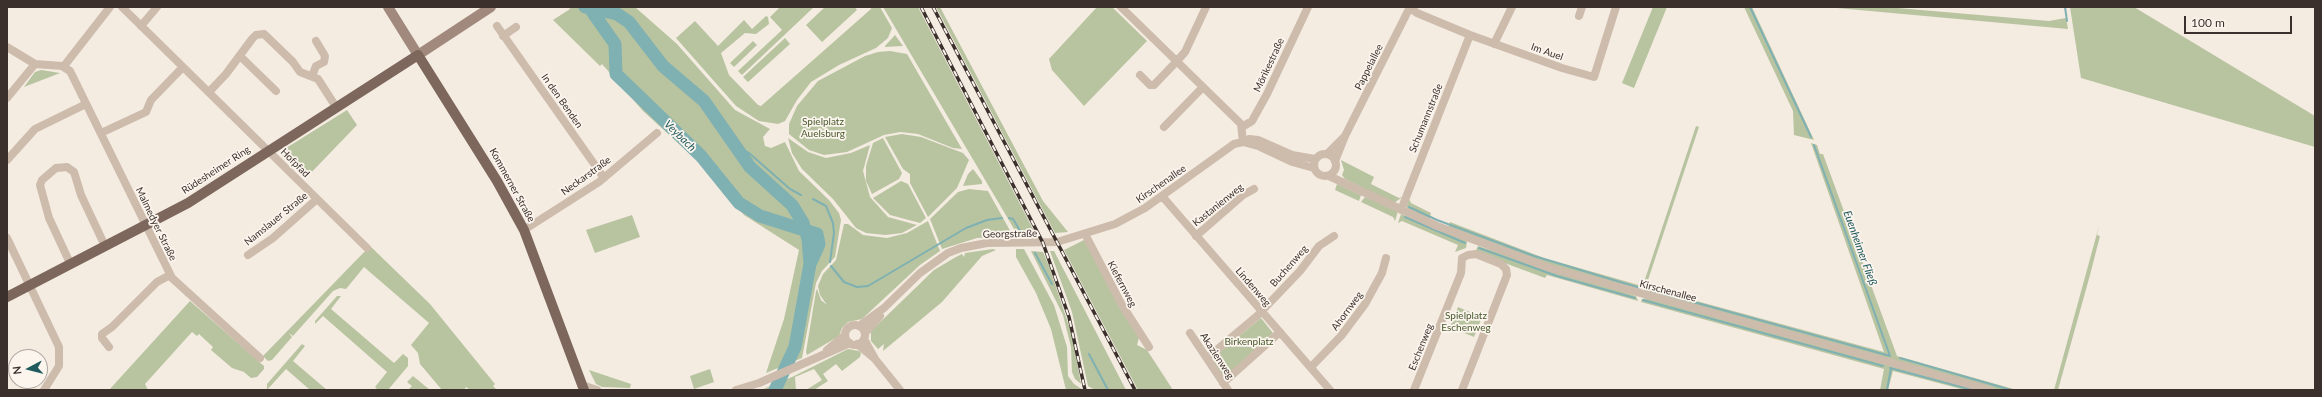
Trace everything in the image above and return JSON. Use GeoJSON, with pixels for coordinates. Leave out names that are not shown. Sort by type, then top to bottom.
{"type":"FeatureCollection","features":[{"type":"Feature","properties":{"kind":"main road","name":"Kommerner Straße"},"geometry":{"type":"LineString","coordinates":[[388,7],[497,181],[524,230],[583,387]]}},
{"type":"Feature","properties":{"kind":"main road","name":"Rüdesheimer Ring"},"geometry":{"type":"LineString","coordinates":[[7,297],[188,203],[418,56],[488,9]]}},
{"type":"Feature","properties":{"kind":"street"},"geometry":{"type":"LineString","coordinates":[[7,47],[35,64],[67,69],[110,7]]}},
{"type":"Feature","properties":{"kind":"street","name":"Hofpfad"},"geometry":{"type":"LineString","coordinates":[[122,7],[367,248]]}},
{"type":"Feature","properties":{"kind":"street"},"geometry":{"type":"LineString","coordinates":[[141,26],[158,7]]}},
{"type":"Feature","properties":{"kind":"street"},"geometry":{"type":"LineString","coordinates":[[1121,7],[1203,86],[1242,127],[1243,142],[1258,146],[1299,164],[1314,164]]}},
{"type":"Feature","properties":{"kind":"street"},"geometry":{"type":"LineString","coordinates":[[1140,76],[1150,85],[1154,85],[1177,61],[1185,52],[1206,7]]}},
{"type":"Feature","properties":{"kind":"street","name":"Mörikestraße"},"geometry":{"type":"LineString","coordinates":[[1242,127],[1252,121],[1267,94],[1308,7]]}},
{"type":"Feature","properties":{"kind":"street","name":"Im Auel"},"geometry":{"type":"LineString","coordinates":[[1410,7],[1417,13],[1470,35],[1562,68],[1594,77],[1616,7]]}},
{"type":"Feature","properties":{"kind":"street","name":"Pappelallee"},"geometry":{"type":"LineString","coordinates":[[1335,164],[1345,136],[1410,7]]}},
{"type":"Feature","properties":{"kind":"street"},"geometry":{"type":"LineString","coordinates":[[1494,44],[1512,7]]}},
{"type":"Feature","properties":{"kind":"street"},"geometry":{"type":"LineString","coordinates":[[1579,16],[1582,7]]}},
{"type":"Feature","properties":{"kind":"street","name":"In den Benden"},"geometry":{"type":"LineString","coordinates":[[497,26],[604,178]]}},
{"type":"Feature","properties":{"kind":"street"},"geometry":{"type":"LineString","coordinates":[[503,36],[516,27]]}},
{"type":"Feature","properties":{"kind":"street"},"geometry":{"type":"LineString","coordinates":[[209,92],[226,74],[256,35],[264,34],[293,62],[300,72],[312,76],[321,82],[336,107]]}},
{"type":"Feature","properties":{"kind":"street","name":"Schumannstraße"},"geometry":{"type":"LineString","coordinates":[[1401,210],[1470,35]]}},
{"type":"Feature","properties":{"kind":"street"},"geometry":{"type":"LineString","coordinates":[[312,76],[314,70],[324,62],[326,56],[316,41]]}},
{"type":"Feature","properties":{"kind":"street"},"geometry":{"type":"LineString","coordinates":[[240,56],[276,91]]}},
{"type":"Feature","properties":{"kind":"street"},"geometry":{"type":"LineString","coordinates":[[7,98],[35,64]]}},
{"type":"Feature","properties":{"kind":"street"},"geometry":{"type":"LineString","coordinates":[[101,133],[144,113],[151,100],[183,67]]}},
{"type":"Feature","properties":{"kind":"street","name":"Malmedyer Straße"},"geometry":{"type":"LineString","coordinates":[[67,69],[101,133],[170,275],[179,286],[260,358]]}},
{"type":"Feature","properties":{"kind":"street"},"geometry":{"type":"LineString","coordinates":[[1164,127],[1203,86]]}},
{"type":"Feature","properties":{"kind":"street"},"geometry":{"type":"LineString","coordinates":[[7,160],[35,129],[86,104]]}},
{"type":"Feature","properties":{"kind":"street","name":"Neckarstraße"},"geometry":{"type":"LineString","coordinates":[[524,230],[604,178],[656,132]]}},
{"type":"Feature","properties":{"kind":"street","name":"Pappelallee"},"geometry":{"type":"LineString","coordinates":[[1327,154],[1345,136]]}},
{"type":"Feature","properties":{"kind":"street","name":"Kirschenallee"},"geometry":{"type":"LineString","coordinates":[[1085,234],[1121,221],[1162,196],[1228,147],[1243,142]]}},
{"type":"Feature","properties":{"kind":"street"},"geometry":{"type":"LineString","coordinates":[[1327,154],[1335,164],[1329,176],[1320,176],[1314,164],[1320,155],[1327,154]]}},
{"type":"Feature","properties":{"kind":"street","name":"Kirschenallee"},"geometry":{"type":"LineString","coordinates":[[1335,164],[1342,178],[1350,186]]}},
{"type":"Feature","properties":{"kind":"street"},"geometry":{"type":"LineString","coordinates":[[70,263],[49,218],[40,185],[42,180],[56,168],[68,167],[74,172],[81,195],[105,246]]}},
{"type":"Feature","properties":{"kind":"street","name":"Kirschenallee"},"geometry":{"type":"LineString","coordinates":[[1329,176],[1401,210],[1453,232],[1550,268],[1990,390]]}},
{"type":"Feature","properties":{"kind":"street","name":"Kastanienweg"},"geometry":{"type":"LineString","coordinates":[[1196,236],[1243,195],[1254,189]]}},
{"type":"Feature","properties":{"kind":"street","name":"Lindenweg"},"geometry":{"type":"LineString","coordinates":[[1162,196],[1330,390]]}},
{"type":"Feature","properties":{"kind":"street","name":"Namslauer Straße"},"geometry":{"type":"LineString","coordinates":[[248,255],[277,234],[317,199]]}},
{"type":"Feature","properties":{"kind":"street","name":"Georgstraße"},"geometry":{"type":"LineString","coordinates":[[845,335],[850,326],[859,326],[884,308],[928,266],[943,256],[962,248],[987,243],[1052,243],[1085,234]]}},
{"type":"Feature","properties":{"kind":"street","name":"Kiefernweg"},"geometry":{"type":"LineString","coordinates":[[1085,234],[1144,345]]}},
{"type":"Feature","properties":{"kind":"street","name":"Buchenweg"},"geometry":{"type":"LineString","coordinates":[[1261,311],[1300,271],[1319,246],[1334,236]]}},
{"type":"Feature","properties":{"kind":"street"},"geometry":{"type":"LineString","coordinates":[[7,238],[30,284],[60,351],[58,366],[44,390]]}},
{"type":"Feature","properties":{"kind":"street","name":"Eschenweg"},"geometry":{"type":"LineString","coordinates":[[1414,390],[1461,273],[1462,258],[1468,255],[1476,254],[1501,264],[1506,269],[1507,275],[1462,390]]}},
{"type":"Feature","properties":{"kind":"street","name":"Ahornweg"},"geometry":{"type":"LineString","coordinates":[[1311,368],[1341,336],[1365,304],[1382,272],[1386,258]]}},
{"type":"Feature","properties":{"kind":"street"},"geometry":{"type":"LineString","coordinates":[[109,347],[102,334],[112,327],[157,282],[170,275]]}},
{"type":"Feature","properties":{"kind":"street","name":"Georgstraße"},"geometry":{"type":"LineString","coordinates":[[854,344],[864,336],[880,316],[884,308]]}},
{"type":"Feature","properties":{"kind":"street"},"geometry":{"type":"LineString","coordinates":[[1207,358],[1261,311]]}},
{"type":"Feature","properties":{"kind":"street"},"geometry":{"type":"LineString","coordinates":[[859,326],[875,358],[900,390]]}},
{"type":"Feature","properties":{"kind":"street"},"geometry":{"type":"LineString","coordinates":[[1226,386],[1280,332]]}},
{"type":"Feature","properties":{"kind":"street","name":"Akazienweg"},"geometry":{"type":"LineString","coordinates":[[1190,333],[1226,386]]}},
{"type":"Feature","properties":{"kind":"street"},"geometry":{"type":"LineString","coordinates":[[822,355],[845,335],[854,344],[875,358]]}},
{"type":"Feature","properties":{"kind":"street"},"geometry":{"type":"LineString","coordinates":[[736,390],[747,388],[796,368],[822,355],[854,344]]}},
{"type":"Feature","properties":{"kind":"street"},"geometry":{"type":"LineString","coordinates":[[583,387],[596,390]]}},
{"type":"Feature","properties":{"kind":"green space"},"geometry":{"type":"Polygon","coordinates":[[[569,7],[635,7],[677,44],[735,110],[770,129],[763,137],[765,146],[771,148],[785,142],[799,171],[829,200],[839,213],[841,220],[835,257],[822,271],[816,283],[802,358],[766,373],[784,319],[799,250],[744,215],[699,162],[643,111],[602,64],[600,66],[553,20],[570,9],[569,7]]]}},
{"type":"Feature","properties":{"kind":"green space"},"geometry":{"type":"Polygon","coordinates":[[[780,7],[814,7],[742,75],[738,71],[782,30],[770,17],[780,7]]]}},
{"type":"Feature","properties":{"kind":"green space"},"geometry":{"type":"Polygon","coordinates":[[[825,7],[855,7],[857,10],[822,42],[806,25],[825,7]]]}},
{"type":"Feature","properties":{"kind":"green space"},"geometry":{"type":"Polygon","coordinates":[[[871,7],[880,7],[892,28],[888,38],[876,48],[839,65],[811,82],[797,100],[785,121],[778,124],[759,121],[736,106],[676,38],[695,21],[718,46],[744,20],[752,29],[766,16],[768,17],[769,24],[756,34],[745,33],[721,53],[729,75],[758,105],[761,106],[871,9],[871,7]]]}},
{"type":"Feature","properties":{"kind":"green space"},"geometry":{"type":"Polygon","coordinates":[[[883,7],[918,7],[1036,235],[1023,237],[1017,234],[883,7]]]}},
{"type":"Feature","properties":{"kind":"green space"},"geometry":{"type":"Polygon","coordinates":[[[936,7],[940,7],[1043,201],[1068,232],[1055,233],[936,7]]]}},
{"type":"Feature","properties":{"kind":"green space"},"geometry":{"type":"Polygon","coordinates":[[[1097,7],[1112,7],[1147,41],[1084,106],[1052,70],[1049,59],[1097,7]]]}},
{"type":"Feature","properties":{"kind":"green space"},"geometry":{"type":"Polygon","coordinates":[[[1653,7],[1667,7],[1634,88],[1622,83],[1653,7]]]}},
{"type":"Feature","properties":{"kind":"green space"},"geometry":{"type":"Polygon","coordinates":[[[1744,7],[1752,7],[1814,140],[1794,135],[1793,111],[1744,7]]]}},
{"type":"Feature","properties":{"kind":"green space"},"geometry":{"type":"Polygon","coordinates":[[[1826,7],[1886,7],[2049,21],[2066,18],[2068,29],[1826,7]]]}},
{"type":"Feature","properties":{"kind":"green space"},"geometry":{"type":"Polygon","coordinates":[[[2070,7],[2134,7],[2315,116],[2315,147],[2081,78],[2070,7]]]}},
{"type":"Feature","properties":{"kind":"green space"},"geometry":{"type":"Polygon","coordinates":[[[895,35],[903,46],[885,47],[885,46],[895,35]]]}},
{"type":"Feature","properties":{"kind":"green space"},"geometry":{"type":"Polygon","coordinates":[[[785,38],[790,44],[748,82],[743,77],[785,38]]]}},
{"type":"Feature","properties":{"kind":"green space"},"geometry":{"type":"Polygon","coordinates":[[[753,41],[757,45],[734,67],[730,63],[753,41]]]}},
{"type":"Feature","properties":{"kind":"green space","name":"Spielplatz Auelsburg"},"geometry":{"type":"Polygon","coordinates":[[[890,51],[907,54],[962,149],[953,148],[918,134],[900,132],[884,135],[847,152],[824,155],[809,150],[789,134],[789,124],[797,106],[818,81],[865,56],[878,52],[890,51]]]}},
{"type":"Feature","properties":{"kind":"green space"},"geometry":{"type":"Polygon","coordinates":[[[41,70],[60,73],[24,87],[35,72],[41,70]]]}},
{"type":"Feature","properties":{"kind":"green space"},"geometry":{"type":"Polygon","coordinates":[[[347,110],[357,125],[306,178],[282,157],[283,150],[347,110]]]}},
{"type":"Feature","properties":{"kind":"green space"},"geometry":{"type":"Polygon","coordinates":[[[1696,126],[1699,127],[1646,286],[1643,285],[1696,126]]]}},
{"type":"Feature","properties":{"kind":"green space"},"geometry":{"type":"Polygon","coordinates":[[[902,134],[921,137],[963,153],[969,160],[957,188],[928,217],[910,183],[910,174],[903,169],[885,137],[902,134]]]}},
{"type":"Feature","properties":{"kind":"green space"},"geometry":{"type":"Polygon","coordinates":[[[788,138],[808,152],[826,158],[851,153],[870,145],[863,171],[870,197],[888,217],[917,225],[902,233],[885,235],[866,233],[856,228],[833,199],[802,169],[792,153],[788,138]]]}},
{"type":"Feature","properties":{"kind":"green space"},"geometry":{"type":"Polygon","coordinates":[[[883,138],[902,173],[899,179],[872,194],[866,181],[866,166],[873,143],[883,138]]]}},
{"type":"Feature","properties":{"kind":"green space"},"geometry":{"type":"Polygon","coordinates":[[[1811,143],[1817,145],[1820,154],[1823,154],[1897,356],[2017,390],[1999,390],[1644,292],[1645,287],[1884,352],[1811,143]]]}},
{"type":"Feature","properties":{"kind":"green space"},"geometry":{"type":"Polygon","coordinates":[[[1341,160],[1374,177],[1371,184],[1399,198],[1402,197],[1394,203],[1345,179],[1342,175],[1344,170],[1341,160]]]}},
{"type":"Feature","properties":{"kind":"green space"},"geometry":{"type":"Polygon","coordinates":[[[973,169],[982,181],[982,184],[963,186],[968,174],[973,169]]]}},
{"type":"Feature","properties":{"kind":"green space"},"geometry":{"type":"Polygon","coordinates":[[[901,181],[908,184],[926,218],[920,223],[890,215],[873,198],[901,181]]]}},
{"type":"Feature","properties":{"kind":"green space"},"geometry":{"type":"Polygon","coordinates":[[[1337,184],[1361,195],[1359,201],[1335,190],[1337,184]]]}},
{"type":"Feature","properties":{"kind":"green space"},"geometry":{"type":"Polygon","coordinates":[[[969,189],[988,191],[1013,236],[977,238],[942,249],[930,219],[958,192],[969,189]]]}},
{"type":"Feature","properties":{"kind":"green space"},"geometry":{"type":"Polygon","coordinates":[[[1365,197],[1398,211],[1395,221],[1393,217],[1361,202],[1365,197]]]}},
{"type":"Feature","properties":{"kind":"green space"},"geometry":{"type":"Polygon","coordinates":[[[1409,199],[1411,203],[1431,213],[1429,220],[1406,209],[1409,199]]]}},
{"type":"Feature","properties":{"kind":"green space"},"geometry":{"type":"Polygon","coordinates":[[[1401,214],[1467,241],[1466,248],[1455,252],[1458,245],[1402,221],[1398,223],[1401,214]]]}},
{"type":"Feature","properties":{"kind":"green space"},"geometry":{"type":"Polygon","coordinates":[[[632,215],[640,237],[595,253],[586,230],[632,215]]]}},
{"type":"Feature","properties":{"kind":"green space"},"geometry":{"type":"Polygon","coordinates":[[[928,221],[940,251],[920,265],[862,319],[848,322],[842,328],[839,336],[807,355],[806,352],[816,291],[817,289],[821,300],[827,305],[820,295],[818,286],[823,274],[836,260],[844,224],[848,224],[863,235],[887,238],[907,233],[928,221]]]}},
{"type":"Feature","properties":{"kind":"green space"},"geometry":{"type":"Polygon","coordinates":[[[1450,222],[1544,258],[1642,286],[1641,289],[1566,271],[1448,228],[1450,222]]]}},
{"type":"Feature","properties":{"kind":"green space"},"geometry":{"type":"Polygon","coordinates":[[[2099,226],[2097,235],[2100,236],[2090,275],[2058,390],[2054,390],[2099,226]]]}},
{"type":"Feature","properties":{"kind":"green space"},"geometry":{"type":"Polygon","coordinates":[[[1084,240],[1139,338],[1137,345],[1147,350],[1173,390],[1138,390],[1064,250],[1084,240]]]}},
{"type":"Feature","properties":{"kind":"green space"},"geometry":{"type":"Polygon","coordinates":[[[370,246],[430,304],[495,384],[493,386],[497,390],[470,390],[466,387],[464,390],[442,390],[420,364],[418,353],[411,345],[429,323],[364,267],[346,289],[340,288],[333,291],[293,336],[289,333],[292,337],[272,360],[268,361],[263,356],[370,246]]]}},
{"type":"Feature","properties":{"kind":"green space"},"geometry":{"type":"Polygon","coordinates":[[[1478,246],[1636,296],[1638,301],[1547,275],[1545,278],[1475,252],[1478,246]]]}},
{"type":"Feature","properties":{"kind":"green space"},"geometry":{"type":"Polygon","coordinates":[[[993,249],[996,250],[982,256],[942,302],[883,351],[884,344],[878,349],[871,341],[871,331],[934,270],[962,254],[964,257],[965,253],[993,249]]]}},
{"type":"Feature","properties":{"kind":"green space"},"geometry":{"type":"Polygon","coordinates":[[[1016,249],[1024,249],[1054,305],[1067,347],[1068,376],[1074,384],[1083,390],[1066,390],[1051,329],[1036,293],[1016,257],[1016,249]]]}},
{"type":"Feature","properties":{"kind":"green space"},"geometry":{"type":"Polygon","coordinates":[[[1031,251],[1043,252],[1049,266],[1072,335],[1081,384],[1075,379],[1072,372],[1071,347],[1063,315],[1031,251]]]}},
{"type":"Feature","properties":{"kind":"green space"},"geometry":{"type":"Polygon","coordinates":[[[1050,251],[1054,251],[1126,390],[1095,390],[1088,386],[1072,312],[1050,251]]]}},
{"type":"Feature","properties":{"kind":"green space"},"geometry":{"type":"Polygon","coordinates":[[[337,296],[341,296],[331,309],[394,363],[403,354],[408,358],[408,366],[388,390],[378,390],[375,387],[387,372],[323,316],[315,324],[315,321],[337,296]]]}},
{"type":"Feature","properties":{"kind":"green space"},"geometry":{"type":"Polygon","coordinates":[[[1647,298],[1980,390],[1965,390],[1893,371],[1888,390],[1880,390],[1884,369],[1641,302],[1642,299],[1647,298]]]}},
{"type":"Feature","properties":{"kind":"green space"},"geometry":{"type":"Polygon","coordinates":[[[190,301],[264,366],[264,369],[257,377],[251,378],[244,372],[232,368],[211,350],[213,347],[199,334],[197,336],[192,332],[145,384],[148,390],[109,390],[190,301]]]}},
{"type":"Feature","properties":{"kind":"green space","name":"Spielplatz Eschenweg"},"geometry":{"type":"Polygon","coordinates":[[[1458,307],[1482,317],[1474,337],[1450,327],[1458,307]]]}},
{"type":"Feature","properties":{"kind":"green space","name":"Birkenplatz"},"geometry":{"type":"Polygon","coordinates":[[[1261,318],[1273,333],[1227,375],[1221,374],[1214,363],[1215,356],[1261,318]]]}},
{"type":"Feature","properties":{"kind":"green space"},"geometry":{"type":"Polygon","coordinates":[[[302,344],[305,346],[293,361],[327,390],[310,390],[286,369],[267,390],[267,384],[302,344]]]}},
{"type":"Feature","properties":{"kind":"green space"},"geometry":{"type":"Polygon","coordinates":[[[848,349],[859,351],[861,353],[860,357],[842,371],[836,364],[823,374],[828,381],[814,390],[806,390],[822,380],[814,369],[795,377],[796,390],[761,390],[792,377],[848,349]]]}},
{"type":"Feature","properties":{"kind":"green space"},"geometry":{"type":"Polygon","coordinates":[[[710,369],[714,382],[694,389],[690,376],[710,369]]]}},
{"type":"Feature","properties":{"kind":"green space"},"geometry":{"type":"Polygon","coordinates":[[[589,370],[631,384],[630,388],[602,387],[596,384],[589,370]]]}},
{"type":"Feature","properties":{"kind":"green space"},"geometry":{"type":"Polygon","coordinates":[[[413,376],[430,390],[408,390],[412,386],[407,382],[413,376]]]}},
{"type":"Feature","properties":{"kind":"waterway","name":"Veybach"},"geometry":{"type":"LineString","coordinates":[[585,7],[617,14],[629,22],[663,66],[704,101],[750,167],[792,205],[803,223],[808,239],[810,264],[795,347],[775,390]]}},
{"type":"Feature","properties":{"kind":"waterway","name":"Euenheimer Fließ"},"geometry":{"type":"LineString","coordinates":[[1750,7],[1811,137]]}},
{"type":"Feature","properties":{"kind":"waterway"},"geometry":{"type":"LineString","coordinates":[[2065,7],[2067,21]]}},
{"type":"Feature","properties":{"kind":"waterway","name":"Veybach"},"geometry":{"type":"LineString","coordinates":[[591,10],[615,44],[616,74],[701,156],[739,203],[760,216],[817,234],[819,244],[811,262]]}},
{"type":"Feature","properties":{"kind":"waterway"},"geometry":{"type":"LineString","coordinates":[[1646,289],[1890,356],[1814,145]]}},
{"type":"Feature","properties":{"kind":"waterway"},"geometry":{"type":"LineString","coordinates":[[736,147],[749,153],[790,189],[801,195]]}},
{"type":"Feature","properties":{"kind":"waterway"},"geometry":{"type":"LineString","coordinates":[[813,199],[826,206],[833,223],[834,233],[830,262]]}},
{"type":"Feature","properties":{"kind":"waterway"},"geometry":{"type":"LineString","coordinates":[[1409,207],[1437,220],[1534,256],[1640,288]]}},
{"type":"Feature","properties":{"kind":"waterway"},"geometry":{"type":"LineString","coordinates":[[1405,217],[1465,243]]}},
{"type":"Feature","properties":{"kind":"waterway"},"geometry":{"type":"LineString","coordinates":[[831,266],[844,282],[857,287],[868,286],[966,228],[987,220],[1002,218]]}},
{"type":"Feature","properties":{"kind":"waterway"},"geometry":{"type":"LineString","coordinates":[[1009,218],[1013,219],[1022,234]]}},
{"type":"Feature","properties":{"kind":"waterway"},"geometry":{"type":"LineString","coordinates":[[1479,248],[1557,276],[1635,298]]}},
{"type":"Feature","properties":{"kind":"waterway"},"geometry":{"type":"LineString","coordinates":[[1035,253],[1052,284]]}},
{"type":"Feature","properties":{"kind":"waterway"},"geometry":{"type":"LineString","coordinates":[[1643,300],[1883,366]]}},
{"type":"Feature","properties":{"kind":"waterway"},"geometry":{"type":"LineString","coordinates":[[1089,354],[1108,390]]}},
{"type":"Feature","properties":{"kind":"waterway"},"geometry":{"type":"LineString","coordinates":[[1900,358],[2011,390]]}},
{"type":"Feature","properties":{"kind":"waterway"},"geometry":{"type":"LineString","coordinates":[[1890,368],[1973,390]]}},
{"type":"Feature","properties":{"kind":"waterway","name":"Euenheimer Fließ"},"geometry":{"type":"LineString","coordinates":[[1887,390],[1891,368]]}},
{"type":"Feature","properties":{"kind":"railway"},"geometry":{"type":"LineString","coordinates":[[921,7],[1043,243],[1069,317],[1085,390]]}},
{"type":"Feature","properties":{"kind":"railway"},"geometry":{"type":"LineString","coordinates":[[933,7],[1135,390]]}}]}
